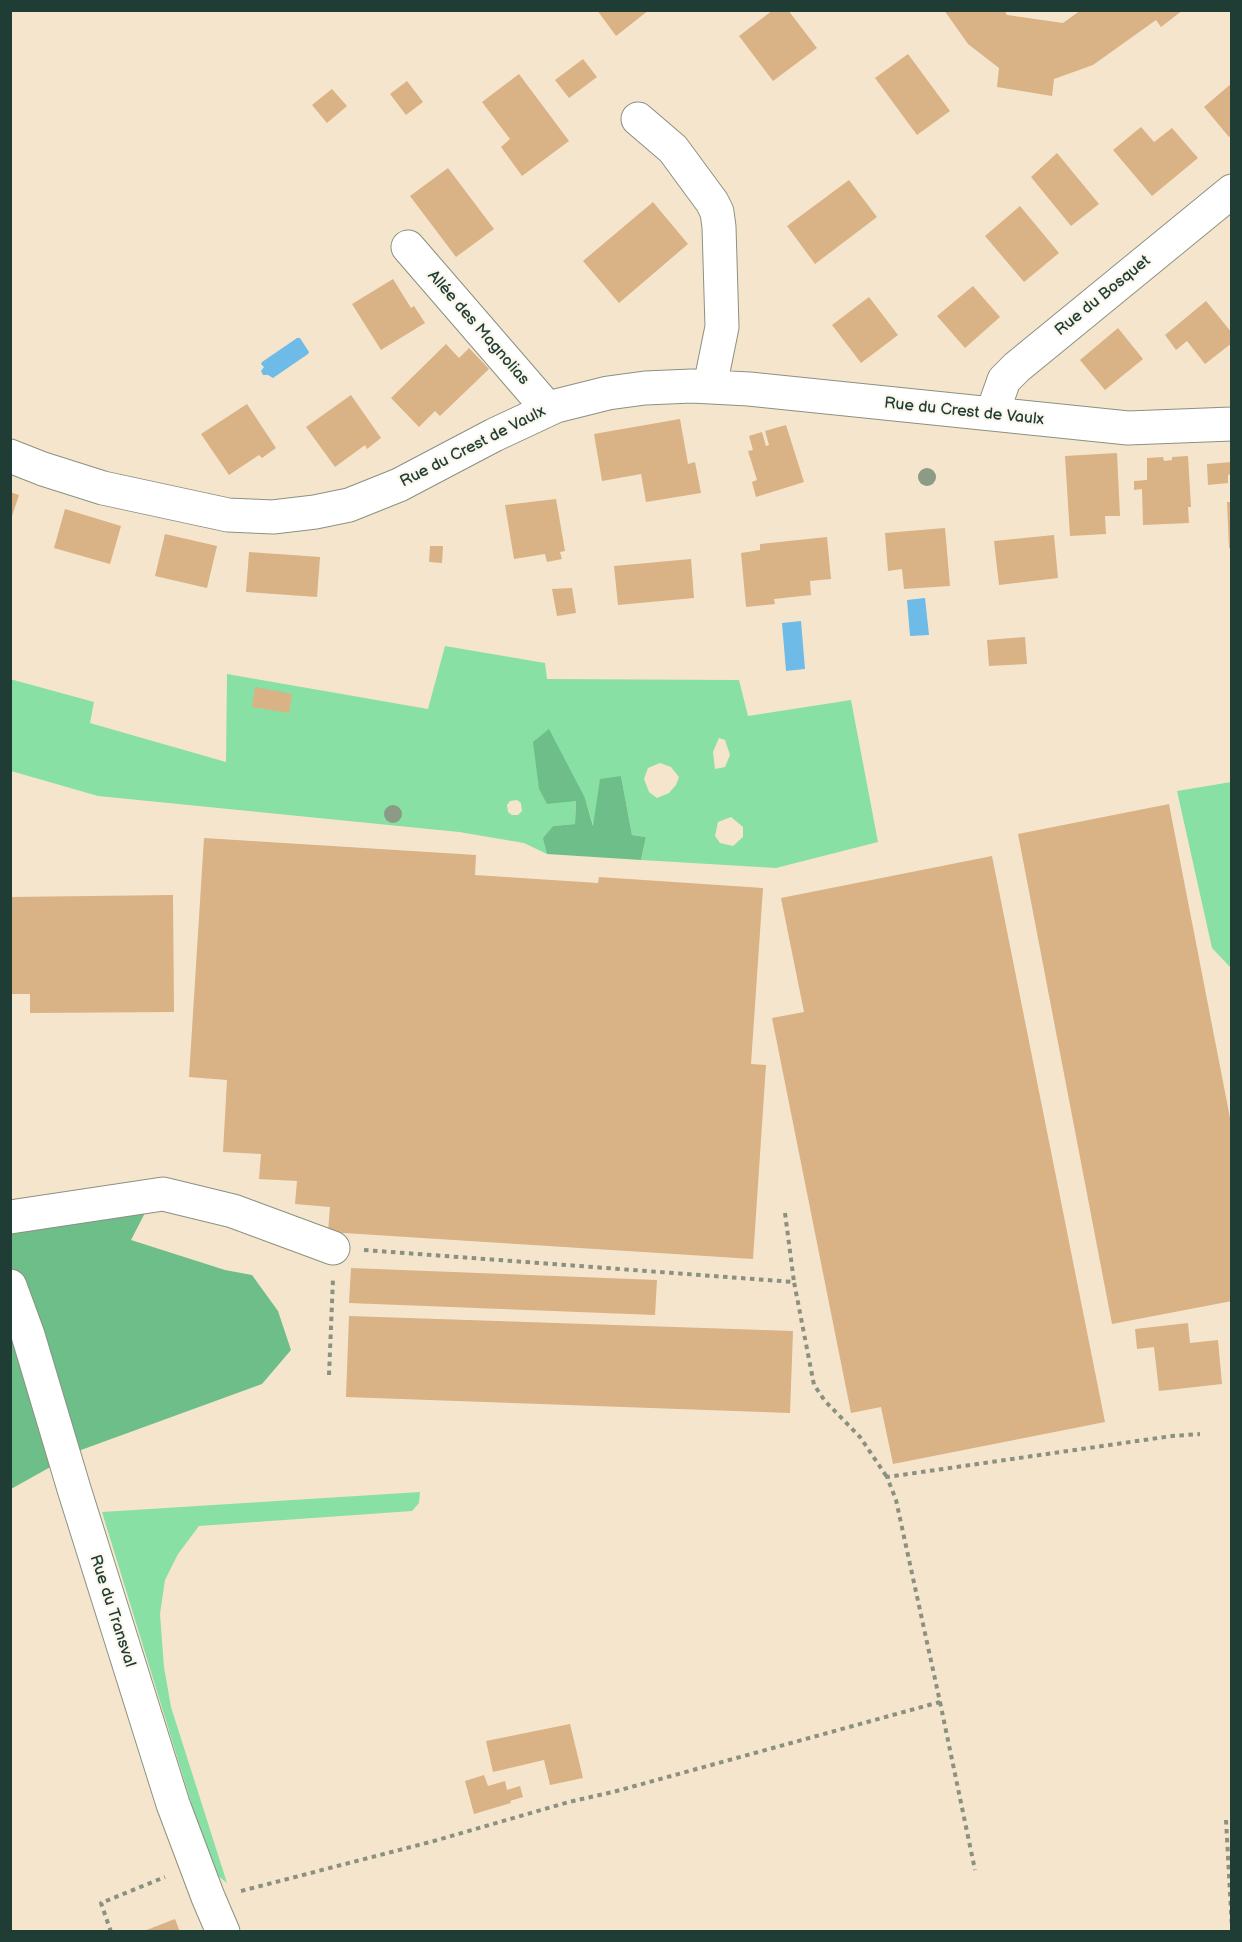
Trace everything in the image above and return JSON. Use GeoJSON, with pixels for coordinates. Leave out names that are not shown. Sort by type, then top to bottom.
{"type":"FeatureCollection","features":[{"type":"Feature","properties":{"kind":"street"},"geometry":{"type":"LineString","coordinates":[[638,119],[673,149],[717,212],[722,327],[710,386]]}},
{"type":"Feature","properties":{"kind":"street","name":"Rue du Bosquet"},"geometry":{"type":"LineString","coordinates":[[992,414],[1004,380],[1017,367],[1232,191]]}},
{"type":"Feature","properties":{"kind":"street","name":"Allée des Magnolias"},"geometry":{"type":"LineString","coordinates":[[408,247],[548,409]]}},
{"type":"Feature","properties":{"kind":"street","name":"Rue du Crest de Vaulx"},"geometry":{"type":"LineString","coordinates":[[10,456],[114,491],[228,515],[273,517],[315,512],[349,504],[399,485],[548,409],[618,392],[645,388],[710,386],[1128,428],[1232,424]]}},
{"type":"Feature","properties":{"kind":"street"},"geometry":{"type":"LineString","coordinates":[[10,1217],[163,1194],[233,1211],[333,1248]]}},
{"type":"Feature","properties":{"kind":"street","name":"Rue du Transval"},"geometry":{"type":"LineString","coordinates":[[10,1286],[28,1335],[173,1804],[223,1932]]}},
{"type":"Feature","properties":{"kind":"path"},"geometry":{"type":"LineString","coordinates":[[785,1213],[794,1282],[814,1384],[825,1401],[860,1437],[887,1477],[896,1500],[975,1870]]}},
{"type":"Feature","properties":{"kind":"path"},"geometry":{"type":"LineString","coordinates":[[329,1375],[333,1248],[794,1282]]}},
{"type":"Feature","properties":{"kind":"path"},"geometry":{"type":"LineString","coordinates":[[887,1477],[1172,1436],[1200,1434]]}},
{"type":"Feature","properties":{"kind":"path"},"geometry":{"type":"LineString","coordinates":[[231,1893],[434,1841],[940,1702]]}},
{"type":"Feature","properties":{"kind":"path"},"geometry":{"type":"LineString","coordinates":[[1226,1820],[1232,1929]]}},
{"type":"Feature","properties":{"kind":"path"},"geometry":{"type":"LineString","coordinates":[[111,1932],[101,1903],[130,1891]]}},
{"type":"Feature","properties":{"kind":"green space"},"geometry":{"type":"Polygon","coordinates":[[[445,646],[545,663],[547,679],[739,680],[748,716],[851,700],[878,842],[776,868],[641,860],[646,837],[632,835],[621,776],[594,828],[585,798],[547,804],[576,800],[575,824],[553,826],[544,838],[547,854],[524,843],[459,832],[98,796],[11,771],[10,679],[94,702],[90,723],[226,762],[227,674],[428,709],[445,646]],[[719,738],[713,752],[715,769],[725,767],[730,755],[725,740],[719,738]],[[660,763],[648,768],[644,779],[649,792],[657,798],[669,793],[676,785],[679,777],[671,767],[660,763]],[[517,800],[510,801],[507,805],[508,812],[518,815],[522,811],[521,803],[517,800]],[[731,817],[718,822],[715,836],[720,843],[733,846],[743,837],[743,827],[731,817]]]}},
{"type":"Feature","properties":{"kind":"green space"},"geometry":{"type":"Polygon","coordinates":[[[549,729],[585,798],[593,826],[600,779],[621,776],[632,835],[646,837],[641,860],[547,854],[543,838],[553,826],[575,824],[576,801],[547,804],[539,789],[533,742],[549,729]]]}},
{"type":"Feature","properties":{"kind":"green space"},"geometry":{"type":"Polygon","coordinates":[[[1232,782],[1231,968],[1212,948],[1177,791],[1232,782]]]}},
{"type":"Feature","properties":{"kind":"green space"},"geometry":{"type":"Polygon","coordinates":[[[146,1211],[131,1240],[225,1270],[252,1275],[278,1311],[291,1350],[262,1384],[81,1450],[11,1489],[10,1229],[146,1211]]]}},
{"type":"Feature","properties":{"kind":"green space"},"geometry":{"type":"Polygon","coordinates":[[[420,1492],[419,1503],[412,1511],[199,1526],[178,1554],[165,1580],[160,1614],[164,1667],[171,1707],[227,1883],[212,1871],[102,1512],[420,1492]]]}},
{"type":"Feature","properties":{"kind":"water"},"geometry":{"type":"Polygon","coordinates":[[[300,338],[308,354],[273,378],[263,375],[262,362],[300,338]]]}},
{"type":"Feature","properties":{"kind":"water"},"geometry":{"type":"Polygon","coordinates":[[[925,598],[929,635],[910,636],[907,600],[925,598]]]}},
{"type":"Feature","properties":{"kind":"water"},"geometry":{"type":"Polygon","coordinates":[[[801,621],[805,669],[786,671],[782,623],[801,621]]]}},
{"type":"Feature","properties":{"kind":"building"},"geometry":{"type":"Polygon","coordinates":[[[597,10],[649,10],[616,36],[597,10]]]}},
{"type":"Feature","properties":{"kind":"building"},"geometry":{"type":"Polygon","coordinates":[[[773,10],[788,10],[817,48],[773,81],[739,36],[773,10]]]}},
{"type":"Feature","properties":{"kind":"building"},"geometry":{"type":"Polygon","coordinates":[[[944,10],[1004,10],[1007,15],[1063,23],[1081,10],[1183,10],[1161,27],[1156,20],[1093,65],[1054,79],[1052,96],[997,87],[999,68],[968,44],[944,10]]]}},
{"type":"Feature","properties":{"kind":"building"},"geometry":{"type":"Polygon","coordinates":[[[908,54],[950,111],[917,135],[875,78],[908,54]]]}},
{"type":"Feature","properties":{"kind":"building"},"geometry":{"type":"Polygon","coordinates":[[[583,59],[597,77],[569,98],[555,80],[583,59]]]}},
{"type":"Feature","properties":{"kind":"building"},"geometry":{"type":"Polygon","coordinates":[[[519,74],[569,141],[522,176],[501,147],[510,139],[482,102],[519,74]]]}},
{"type":"Feature","properties":{"kind":"building"},"geometry":{"type":"Polygon","coordinates":[[[407,81],[423,102],[406,115],[390,94],[407,81]]]}},
{"type":"Feature","properties":{"kind":"building"},"geometry":{"type":"Polygon","coordinates":[[[1232,83],[1232,134],[1229,137],[1204,107],[1232,83]]]}},
{"type":"Feature","properties":{"kind":"building"},"geometry":{"type":"Polygon","coordinates":[[[332,89],[347,106],[327,123],[312,105],[332,89]]]}},
{"type":"Feature","properties":{"kind":"building"},"geometry":{"type":"Polygon","coordinates":[[[1141,127],[1154,142],[1172,128],[1198,158],[1152,196],[1113,150],[1141,127]]]}},
{"type":"Feature","properties":{"kind":"building"},"geometry":{"type":"Polygon","coordinates":[[[1057,153],[1099,204],[1071,226],[1031,177],[1057,153]]]}},
{"type":"Feature","properties":{"kind":"building"},"geometry":{"type":"Polygon","coordinates":[[[448,168],[494,229],[456,257],[410,196],[448,168]]]}},
{"type":"Feature","properties":{"kind":"building"},"geometry":{"type":"Polygon","coordinates":[[[849,180],[877,217],[815,264],[787,226],[849,180]]]}},
{"type":"Feature","properties":{"kind":"building"},"geometry":{"type":"Polygon","coordinates":[[[653,202],[688,244],[619,303],[583,261],[653,202]]]}},
{"type":"Feature","properties":{"kind":"building"},"geometry":{"type":"Polygon","coordinates":[[[1020,206],[1059,253],[1024,282],[985,236],[1020,206]]]}},
{"type":"Feature","properties":{"kind":"building"},"geometry":{"type":"Polygon","coordinates":[[[393,279],[411,308],[414,306],[425,323],[381,350],[352,304],[393,279]]]}},
{"type":"Feature","properties":{"kind":"building"},"geometry":{"type":"Polygon","coordinates":[[[973,286],[1000,317],[965,348],[937,316],[973,286]]]}},
{"type":"Feature","properties":{"kind":"building"},"geometry":{"type":"Polygon","coordinates":[[[869,297],[898,335],[861,363],[832,325],[869,297]]]}},
{"type":"Feature","properties":{"kind":"building"},"geometry":{"type":"Polygon","coordinates":[[[1206,301],[1232,333],[1232,343],[1205,364],[1187,341],[1176,350],[1165,335],[1206,301]]]}},
{"type":"Feature","properties":{"kind":"building"},"geometry":{"type":"Polygon","coordinates":[[[1118,328],[1143,359],[1105,390],[1080,360],[1118,328]]]}},
{"type":"Feature","properties":{"kind":"building"},"geometry":{"type":"Polygon","coordinates":[[[446,344],[459,358],[469,348],[489,369],[440,416],[435,411],[419,427],[391,398],[446,344]]]}},
{"type":"Feature","properties":{"kind":"building"},"geometry":{"type":"Polygon","coordinates":[[[351,395],[381,438],[367,449],[365,445],[335,467],[306,427],[351,395]]]}},
{"type":"Feature","properties":{"kind":"building"},"geometry":{"type":"Polygon","coordinates":[[[247,404],[276,448],[262,458],[259,455],[229,475],[201,434],[247,404]]]}},
{"type":"Feature","properties":{"kind":"building"},"geometry":{"type":"Polygon","coordinates":[[[680,419],[688,464],[695,462],[701,493],[646,502],[641,474],[602,481],[594,434],[680,419]]]}},
{"type":"Feature","properties":{"kind":"building"},"geometry":{"type":"Polygon","coordinates":[[[786,425],[804,482],[756,497],[752,482],[757,480],[748,451],[753,450],[749,436],[762,432],[766,446],[769,445],[765,431],[786,425]]]}},
{"type":"Feature","properties":{"kind":"building"},"geometry":{"type":"Polygon","coordinates":[[[1117,453],[1120,516],[1105,516],[1106,534],[1070,536],[1065,456],[1117,453]]]}},
{"type":"Feature","properties":{"kind":"building"},"geometry":{"type":"Polygon","coordinates":[[[1188,456],[1191,507],[1188,507],[1189,523],[1143,525],[1142,489],[1134,490],[1134,481],[1147,480],[1147,458],[1163,457],[1164,461],[1172,460],[1172,457],[1188,456]]]}},
{"type":"Feature","properties":{"kind":"building"},"geometry":{"type":"Polygon","coordinates":[[[1232,462],[1232,474],[1228,475],[1228,483],[1208,485],[1207,464],[1232,462]]]}},
{"type":"Feature","properties":{"kind":"building"},"geometry":{"type":"Polygon","coordinates":[[[10,492],[19,495],[11,519],[10,518],[10,492]]]}},
{"type":"Feature","properties":{"kind":"building"},"geometry":{"type":"Polygon","coordinates":[[[556,499],[565,551],[560,552],[562,559],[547,562],[545,554],[514,559],[505,505],[556,499]]]}},
{"type":"Feature","properties":{"kind":"building"},"geometry":{"type":"Polygon","coordinates":[[[1227,502],[1232,502],[1232,547],[1229,548],[1227,502]]]}},
{"type":"Feature","properties":{"kind":"building"},"geometry":{"type":"Polygon","coordinates":[[[65,509],[121,526],[110,564],[54,548],[65,509]]]}},
{"type":"Feature","properties":{"kind":"building"},"geometry":{"type":"Polygon","coordinates":[[[945,528],[950,586],[904,589],[902,569],[888,571],[885,533],[945,528]]]}},
{"type":"Feature","properties":{"kind":"building"},"geometry":{"type":"Polygon","coordinates":[[[165,534],[217,546],[207,588],[155,576],[165,534]]]}},
{"type":"Feature","properties":{"kind":"building"},"geometry":{"type":"Polygon","coordinates":[[[1054,535],[1058,578],[999,585],[994,541],[1054,535]]]}},
{"type":"Feature","properties":{"kind":"building"},"geometry":{"type":"Polygon","coordinates":[[[827,537],[831,579],[810,581],[811,595],[774,599],[775,604],[746,607],[741,553],[760,550],[760,544],[827,537]]]}},
{"type":"Feature","properties":{"kind":"building"},"geometry":{"type":"Polygon","coordinates":[[[430,546],[443,546],[442,563],[429,562],[430,546]]]}},
{"type":"Feature","properties":{"kind":"building"},"geometry":{"type":"Polygon","coordinates":[[[249,552],[320,557],[317,597],[246,592],[249,552]]]}},
{"type":"Feature","properties":{"kind":"building"},"geometry":{"type":"Polygon","coordinates":[[[691,559],[694,598],[618,605],[614,566],[691,559]]]}},
{"type":"Feature","properties":{"kind":"building"},"geometry":{"type":"Polygon","coordinates":[[[572,588],[576,613],[557,616],[552,589],[572,588]]]}},
{"type":"Feature","properties":{"kind":"building"},"geometry":{"type":"Polygon","coordinates":[[[1025,637],[1027,664],[989,666],[987,640],[1025,637]]]}},
{"type":"Feature","properties":{"kind":"building"},"geometry":{"type":"Polygon","coordinates":[[[255,687],[292,694],[289,713],[252,707],[255,687]]]}},
{"type":"Feature","properties":{"kind":"building"},"geometry":{"type":"Polygon","coordinates":[[[1169,804],[1232,1128],[1232,1301],[1112,1324],[1018,834],[1169,804]]]}},
{"type":"Feature","properties":{"kind":"building"},"geometry":{"type":"Polygon","coordinates":[[[204,838],[476,855],[475,875],[598,883],[599,877],[763,888],[751,1064],[766,1065],[753,1259],[328,1232],[330,1207],[295,1204],[297,1181],[259,1179],[261,1154],[223,1152],[227,1080],[189,1077],[204,838]]]}},
{"type":"Feature","properties":{"kind":"building"},"geometry":{"type":"Polygon","coordinates":[[[992,856],[1105,1422],[893,1464],[881,1407],[851,1413],[772,1018],[804,1012],[781,898],[992,856]]]}},
{"type":"Feature","properties":{"kind":"building"},"geometry":{"type":"Polygon","coordinates":[[[173,895],[174,1012],[30,1013],[30,994],[10,994],[10,897],[173,895]]]}},
{"type":"Feature","properties":{"kind":"building"},"geometry":{"type":"Polygon","coordinates":[[[351,1268],[657,1280],[655,1315],[349,1303],[351,1268]]]}},
{"type":"Feature","properties":{"kind":"building"},"geometry":{"type":"Polygon","coordinates":[[[349,1316],[793,1331],[790,1413],[346,1397],[349,1316]]]}},
{"type":"Feature","properties":{"kind":"building"},"geometry":{"type":"Polygon","coordinates":[[[1188,1323],[1190,1343],[1218,1340],[1222,1384],[1159,1391],[1154,1347],[1137,1349],[1135,1329],[1188,1323]]]}},
{"type":"Feature","properties":{"kind":"building"},"geometry":{"type":"Polygon","coordinates":[[[570,1724],[583,1778],[550,1785],[544,1760],[493,1772],[486,1741],[570,1724]]]}},
{"type":"Feature","properties":{"kind":"building"},"geometry":{"type":"Polygon","coordinates":[[[484,1775],[488,1786],[505,1781],[507,1790],[520,1786],[523,1797],[474,1814],[465,1781],[484,1775]]]}},
{"type":"Feature","properties":{"kind":"building"},"geometry":{"type":"Polygon","coordinates":[[[175,1919],[180,1932],[144,1932],[144,1931],[175,1919]]]}}]}
